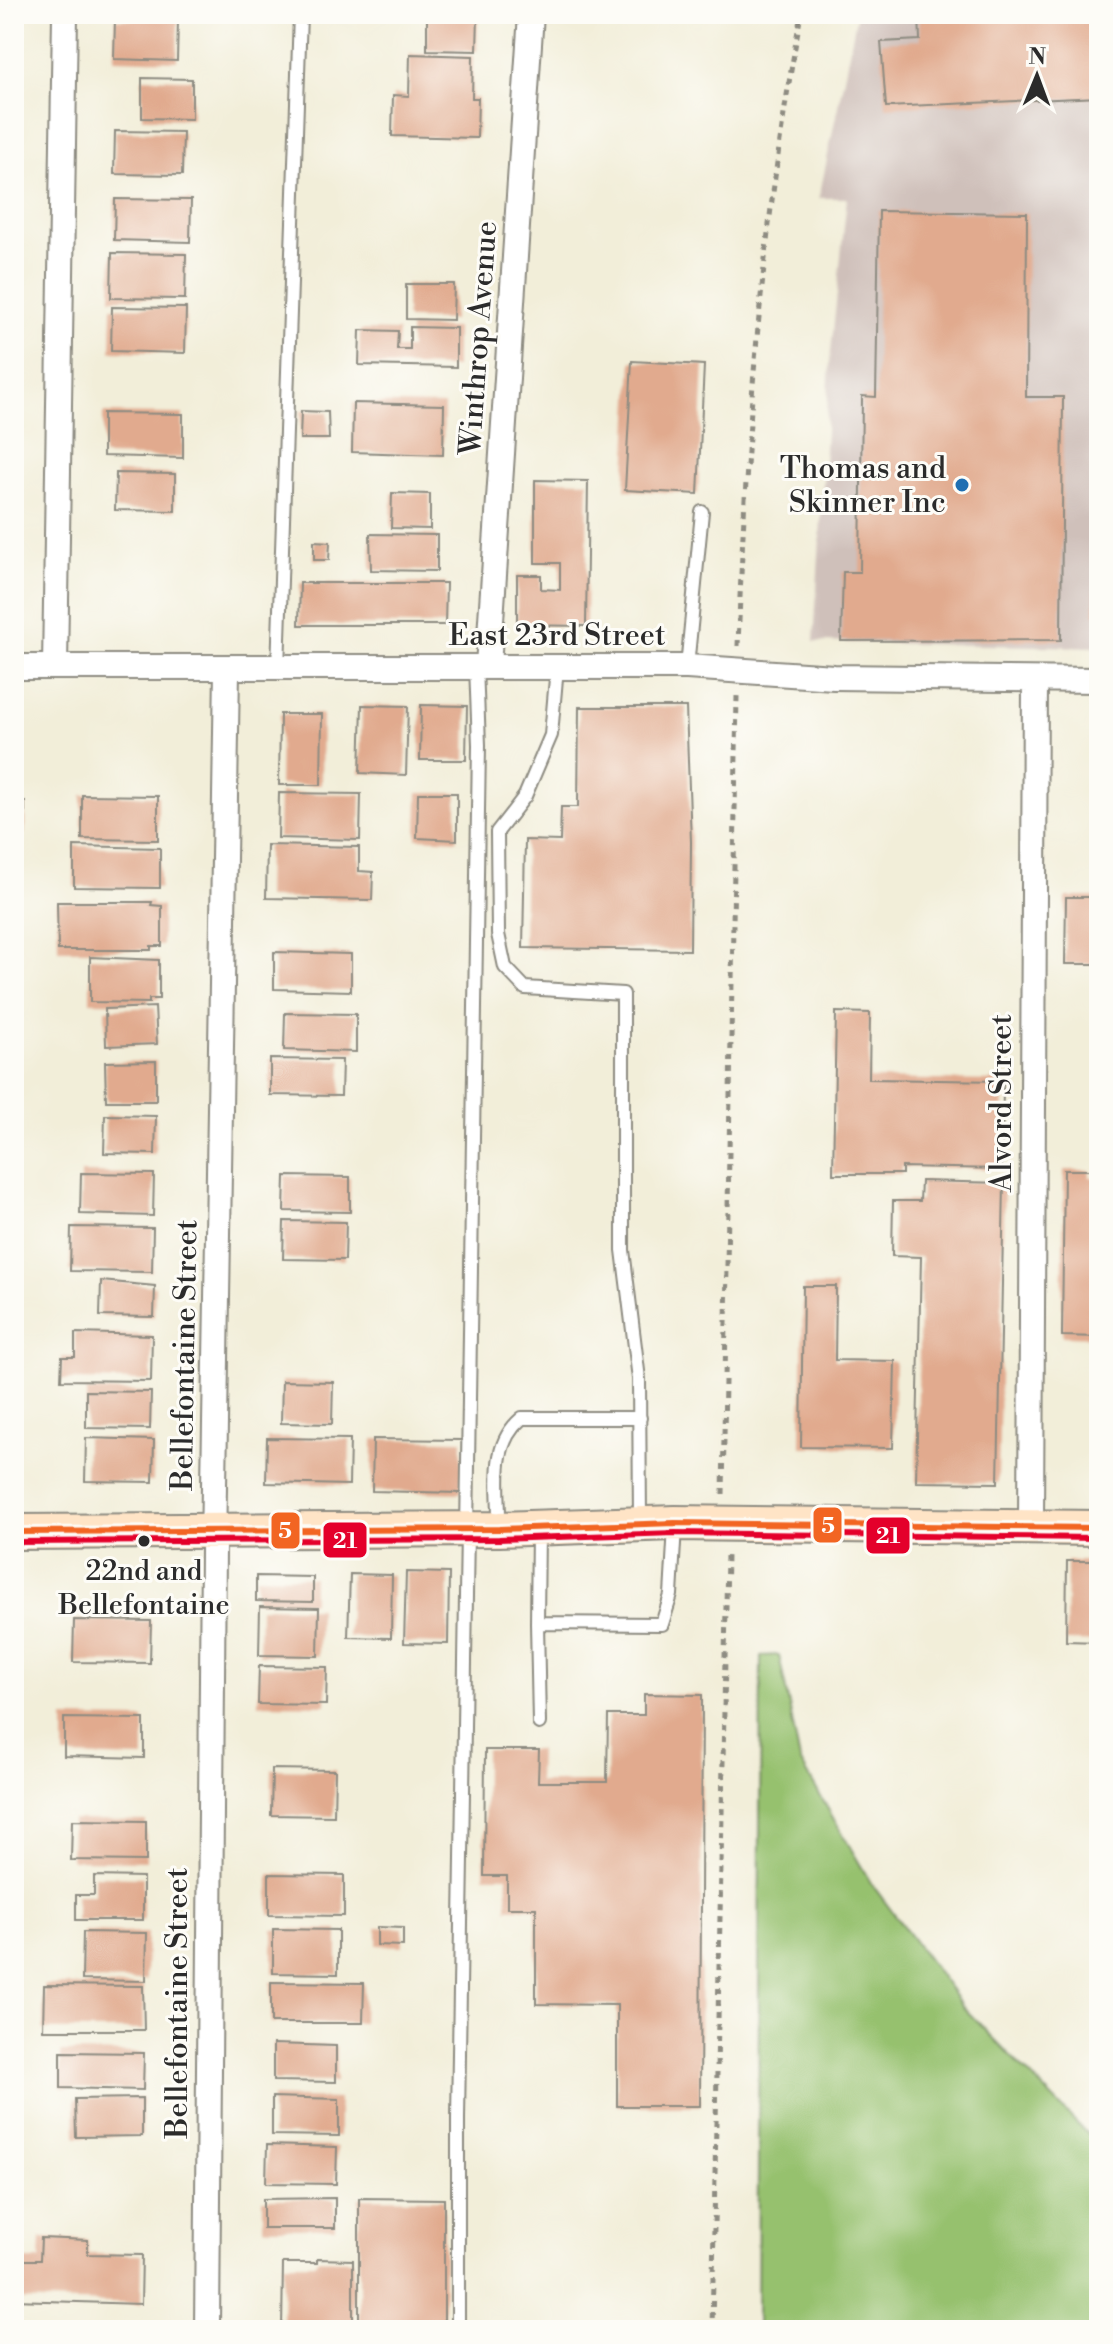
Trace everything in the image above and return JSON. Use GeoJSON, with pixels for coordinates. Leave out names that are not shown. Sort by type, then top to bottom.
{"type":"FeatureCollection","features":[{"type":"Feature","properties":{"kind":"main road"},"geometry":{"type":"LineString","coordinates":[[14,1532],[483,1530],[675,1523],[1099,1528]]}},
{"type":"Feature","properties":{"kind":"street"},"geometry":{"type":"LineString","coordinates":[[55,667],[65,14]]}},
{"type":"Feature","properties":{"kind":"street","name":"Winthrop Avenue"},"geometry":{"type":"LineString","coordinates":[[482,666],[531,14]]}},
{"type":"Feature","properties":{"kind":"street","name":"East 23rd Street"},"geometry":{"type":"LineString","coordinates":[[14,667],[227,670],[687,667],[834,677],[1099,680]]}},
{"type":"Feature","properties":{"kind":"street","name":"Bellefontaine Street"},"geometry":{"type":"LineString","coordinates":[[207,2330],[213,1532],[227,670]]}},
{"type":"Feature","properties":{"kind":"street","name":"Alvord Street"},"geometry":{"type":"LineString","coordinates":[[1031,1526],[1035,680]]}},
{"type":"Feature","properties":{"kind":"lane"},"geometry":{"type":"LineString","coordinates":[[278,669],[300,14]]}},
{"type":"Feature","properties":{"kind":"lane"},"geometry":{"type":"LineString","coordinates":[[687,667],[702,512]]}},
{"type":"Feature","properties":{"kind":"lane"},"geometry":{"type":"LineString","coordinates":[[458,2330],[458,2119],[483,1530],[479,745],[482,666]]}},
{"type":"Feature","properties":{"kind":"lane"},"geometry":{"type":"LineString","coordinates":[[557,667],[551,735],[525,796],[497,832],[498,934],[505,967],[525,988],[623,994],[623,1250],[639,1379],[640,1524]]}},
{"type":"Feature","properties":{"kind":"lane"},"geometry":{"type":"LineString","coordinates":[[483,1530],[500,1451],[507,1431],[522,1418],[640,1418]]}},
{"type":"Feature","properties":{"kind":"lane"},"geometry":{"type":"LineString","coordinates":[[537,1623],[662,1624],[674,1572],[675,1523]]}},
{"type":"Feature","properties":{"kind":"lane"},"geometry":{"type":"LineString","coordinates":[[537,1528],[539,1723]]}},
{"type":"Feature","properties":{"kind":"path"},"geometry":{"type":"LineString","coordinates":[[738,651],[746,450],[764,261],[773,177],[801,14]]}},
{"type":"Feature","properties":{"kind":"path"},"geometry":{"type":"LineString","coordinates":[[723,1501],[737,691]]}},
{"type":"Feature","properties":{"kind":"path"},"geometry":{"type":"LineString","coordinates":[[712,2330],[728,1562]]}},
{"type":"Feature","properties":{"kind":"shaded area"},"geometry":{"type":"Polygon","coordinates":[[[857,14],[1099,14],[1099,647],[814,642],[830,361],[847,198],[819,198],[857,14]]]}},
{"type":"Feature","properties":{"kind":"green space"},"geometry":{"type":"Polygon","coordinates":[[[779,1655],[800,1761],[871,1883],[964,2008],[1099,2146],[1099,2330],[757,2330],[761,1656],[779,1655]]]}},
{"type":"Feature","properties":{"kind":"building"},"geometry":{"type":"Polygon","coordinates":[[[427,14],[478,15],[477,51],[427,50],[427,14]]]}},
{"type":"Feature","properties":{"kind":"building"},"geometry":{"type":"Polygon","coordinates":[[[919,14],[1099,14],[1099,97],[886,107],[881,42],[920,40],[919,14]]]}},
{"type":"Feature","properties":{"kind":"building"},"geometry":{"type":"Polygon","coordinates":[[[115,19],[178,20],[177,61],[114,59],[115,19]]]}},
{"type":"Feature","properties":{"kind":"building"},"geometry":{"type":"Polygon","coordinates":[[[410,54],[473,56],[472,98],[478,98],[477,138],[392,136],[393,95],[409,96],[410,54]]]}},
{"type":"Feature","properties":{"kind":"building"},"geometry":{"type":"Polygon","coordinates":[[[142,78],[192,79],[192,119],[142,118],[142,78]]]}},
{"type":"Feature","properties":{"kind":"building"},"geometry":{"type":"Polygon","coordinates":[[[115,131],[183,132],[182,175],[114,174],[115,131]]]}},
{"type":"Feature","properties":{"kind":"building"},"geometry":{"type":"Polygon","coordinates":[[[115,199],[191,200],[190,242],[114,240],[115,199]]]}},
{"type":"Feature","properties":{"kind":"building","name":"Thomas and Skinner Inc"},"geometry":{"type":"Polygon","coordinates":[[[879,211],[1027,213],[1026,397],[1063,397],[1061,640],[841,641],[843,572],[860,572],[862,396],[876,397],[879,211]]]}},
{"type":"Feature","properties":{"kind":"building"},"geometry":{"type":"Polygon","coordinates":[[[112,253],[186,254],[185,299],[111,298],[112,253]]]}},
{"type":"Feature","properties":{"kind":"building"},"geometry":{"type":"Polygon","coordinates":[[[406,284],[454,284],[453,320],[406,319],[406,284]]]}},
{"type":"Feature","properties":{"kind":"building"},"geometry":{"type":"Polygon","coordinates":[[[112,307],[186,308],[185,353],[111,351],[112,307]]]}},
{"type":"Feature","properties":{"kind":"building"},"geometry":{"type":"Polygon","coordinates":[[[410,327],[456,328],[456,367],[359,365],[360,330],[398,331],[397,349],[410,349],[410,327]]]}},
{"type":"Feature","properties":{"kind":"building"},"geometry":{"type":"Polygon","coordinates":[[[632,361],[704,365],[698,494],[625,490],[632,361]]]}},
{"type":"Feature","properties":{"kind":"building"},"geometry":{"type":"Polygon","coordinates":[[[353,403],[444,405],[443,455],[352,452],[353,403]]]}},
{"type":"Feature","properties":{"kind":"building"},"geometry":{"type":"Polygon","coordinates":[[[301,411],[328,412],[329,439],[300,439],[301,411]]]}},
{"type":"Feature","properties":{"kind":"building"},"geometry":{"type":"Polygon","coordinates":[[[103,413],[183,414],[183,458],[103,456],[103,413]]]}},
{"type":"Feature","properties":{"kind":"building"},"geometry":{"type":"Polygon","coordinates":[[[1096,463],[1099,463],[1099,614],[1094,614],[1096,463]]]}},
{"type":"Feature","properties":{"kind":"building"},"geometry":{"type":"Polygon","coordinates":[[[116,473],[175,474],[175,511],[115,510],[116,473]]]}},
{"type":"Feature","properties":{"kind":"building"},"geometry":{"type":"Polygon","coordinates":[[[535,480],[588,481],[586,626],[517,625],[517,575],[541,575],[541,589],[560,590],[560,563],[535,563],[535,480]]]}},
{"type":"Feature","properties":{"kind":"building"},"geometry":{"type":"Polygon","coordinates":[[[392,493],[430,494],[430,529],[391,528],[392,493]]]}},
{"type":"Feature","properties":{"kind":"building"},"geometry":{"type":"Polygon","coordinates":[[[370,534],[437,535],[437,571],[371,570],[370,534]]]}},
{"type":"Feature","properties":{"kind":"building"},"geometry":{"type":"Polygon","coordinates":[[[314,541],[330,542],[329,560],[314,560],[314,541]]]}},
{"type":"Feature","properties":{"kind":"building"},"geometry":{"type":"Polygon","coordinates":[[[300,583],[446,583],[445,625],[299,625],[300,583]]]}},
{"type":"Feature","properties":{"kind":"building"},"geometry":{"type":"Polygon","coordinates":[[[362,705],[408,706],[406,775],[360,773],[362,705]]]}},
{"type":"Feature","properties":{"kind":"building"},"geometry":{"type":"Polygon","coordinates":[[[421,705],[467,706],[466,760],[420,760],[421,705]]]}},
{"type":"Feature","properties":{"kind":"building"},"geometry":{"type":"Polygon","coordinates":[[[579,707],[686,707],[691,842],[690,950],[523,948],[525,840],[560,841],[561,807],[578,807],[579,707]]]}},
{"type":"Feature","properties":{"kind":"building"},"geometry":{"type":"Polygon","coordinates":[[[280,714],[322,714],[321,785],[279,785],[280,714]]]}},
{"type":"Feature","properties":{"kind":"building"},"geometry":{"type":"Polygon","coordinates":[[[279,793],[361,794],[360,840],[278,838],[279,793]]]}},
{"type":"Feature","properties":{"kind":"building"},"geometry":{"type":"Polygon","coordinates":[[[418,793],[457,793],[457,840],[417,838],[418,793]]]}},
{"type":"Feature","properties":{"kind":"building"},"geometry":{"type":"Polygon","coordinates":[[[82,795],[158,796],[158,840],[82,839],[82,795]]]}},
{"type":"Feature","properties":{"kind":"building"},"geometry":{"type":"Polygon","coordinates":[[[14,802],[25,802],[25,834],[14,833],[14,802]]]}},
{"type":"Feature","properties":{"kind":"building"},"geometry":{"type":"Polygon","coordinates":[[[267,845],[359,847],[359,871],[373,872],[372,900],[266,898],[267,845]]]}},
{"type":"Feature","properties":{"kind":"building"},"geometry":{"type":"Polygon","coordinates":[[[74,846],[160,848],[160,888],[74,887],[74,846]]]}},
{"type":"Feature","properties":{"kind":"building"},"geometry":{"type":"Polygon","coordinates":[[[1066,897],[1099,897],[1099,964],[1065,964],[1066,897]]]}},
{"type":"Feature","properties":{"kind":"building"},"geometry":{"type":"Polygon","coordinates":[[[57,902],[152,902],[151,905],[162,906],[162,946],[151,946],[151,950],[58,950],[57,902]]]}},
{"type":"Feature","properties":{"kind":"building"},"geometry":{"type":"Polygon","coordinates":[[[274,952],[351,954],[351,991],[274,989],[274,952]]]}},
{"type":"Feature","properties":{"kind":"building"},"geometry":{"type":"Polygon","coordinates":[[[90,957],[159,960],[159,999],[149,999],[149,1003],[90,1002],[90,957]]]}},
{"type":"Feature","properties":{"kind":"building"},"geometry":{"type":"Polygon","coordinates":[[[155,1007],[157,1044],[106,1046],[105,1009],[155,1007]]]}},
{"type":"Feature","properties":{"kind":"building"},"geometry":{"type":"Polygon","coordinates":[[[836,1012],[870,1013],[869,1079],[1003,1081],[1002,1169],[902,1167],[902,1174],[833,1174],[836,1012]]]}},
{"type":"Feature","properties":{"kind":"building"},"geometry":{"type":"Polygon","coordinates":[[[285,1013],[356,1014],[356,1052],[284,1050],[285,1013]]]}},
{"type":"Feature","properties":{"kind":"building"},"geometry":{"type":"Polygon","coordinates":[[[270,1059],[342,1060],[341,1096],[270,1095],[270,1059]]]}},
{"type":"Feature","properties":{"kind":"building"},"geometry":{"type":"Polygon","coordinates":[[[156,1061],[156,1101],[106,1101],[105,1062],[156,1061]]]}},
{"type":"Feature","properties":{"kind":"building"},"geometry":{"type":"Polygon","coordinates":[[[105,1115],[156,1116],[155,1154],[104,1153],[105,1115]]]}},
{"type":"Feature","properties":{"kind":"building"},"geometry":{"type":"Polygon","coordinates":[[[1064,1170],[1090,1170],[1090,1177],[1099,1178],[1099,1337],[1062,1336],[1064,1170]]]}},
{"type":"Feature","properties":{"kind":"building"},"geometry":{"type":"Polygon","coordinates":[[[81,1173],[154,1174],[153,1216],[80,1214],[81,1173]]]}},
{"type":"Feature","properties":{"kind":"building"},"geometry":{"type":"Polygon","coordinates":[[[285,1176],[350,1177],[350,1212],[284,1211],[285,1176]]]}},
{"type":"Feature","properties":{"kind":"building"},"geometry":{"type":"Polygon","coordinates":[[[921,1181],[1004,1183],[998,1483],[916,1482],[921,1257],[892,1256],[893,1201],[920,1201],[921,1181]]]}},
{"type":"Feature","properties":{"kind":"building"},"geometry":{"type":"Polygon","coordinates":[[[284,1221],[346,1222],[345,1260],[283,1259],[284,1221]]]}},
{"type":"Feature","properties":{"kind":"building"},"geometry":{"type":"Polygon","coordinates":[[[71,1227],[153,1228],[152,1272],[70,1271],[71,1227]]]}},
{"type":"Feature","properties":{"kind":"building"},"geometry":{"type":"Polygon","coordinates":[[[101,1281],[155,1286],[154,1317],[100,1316],[101,1281]]]}},
{"type":"Feature","properties":{"kind":"building"},"geometry":{"type":"Polygon","coordinates":[[[803,1286],[836,1286],[835,1360],[895,1361],[893,1448],[801,1447],[803,1286]]]}},
{"type":"Feature","properties":{"kind":"building"},"geometry":{"type":"Polygon","coordinates":[[[75,1333],[152,1335],[151,1381],[61,1380],[62,1357],[75,1357],[75,1333]]]}},
{"type":"Feature","properties":{"kind":"building"},"geometry":{"type":"Polygon","coordinates":[[[282,1381],[333,1382],[332,1424],[281,1423],[282,1381]]]}},
{"type":"Feature","properties":{"kind":"building"},"geometry":{"type":"Polygon","coordinates":[[[86,1391],[151,1392],[150,1429],[86,1428],[86,1391]]]}},
{"type":"Feature","properties":{"kind":"building"},"geometry":{"type":"Polygon","coordinates":[[[86,1438],[154,1440],[153,1482],[85,1481],[86,1438]]]}},
{"type":"Feature","properties":{"kind":"building"},"geometry":{"type":"Polygon","coordinates":[[[267,1438],[350,1439],[349,1485],[266,1483],[267,1438]]]}},
{"type":"Feature","properties":{"kind":"building"},"geometry":{"type":"Polygon","coordinates":[[[373,1439],[462,1440],[461,1493],[372,1491],[373,1439]]]}},
{"type":"Feature","properties":{"kind":"building"},"geometry":{"type":"Polygon","coordinates":[[[1067,1561],[1099,1561],[1099,1642],[1066,1641],[1067,1561]]]}},
{"type":"Feature","properties":{"kind":"building"},"geometry":{"type":"Polygon","coordinates":[[[406,1572],[449,1573],[448,1644],[404,1643],[406,1572]]]}},
{"type":"Feature","properties":{"kind":"building"},"geometry":{"type":"Polygon","coordinates":[[[350,1574],[392,1575],[391,1638],[348,1637],[350,1574]]]}},
{"type":"Feature","properties":{"kind":"building"},"geometry":{"type":"Polygon","coordinates":[[[256,1576],[313,1577],[313,1602],[256,1601],[256,1576]]]}},
{"type":"Feature","properties":{"kind":"building"},"geometry":{"type":"Polygon","coordinates":[[[260,1607],[319,1608],[318,1656],[259,1655],[260,1607]]]}},
{"type":"Feature","properties":{"kind":"building"},"geometry":{"type":"Polygon","coordinates":[[[74,1620],[151,1621],[150,1663],[73,1662],[74,1620]]]}},
{"type":"Feature","properties":{"kind":"building"},"geometry":{"type":"Polygon","coordinates":[[[259,1666],[327,1667],[326,1705],[258,1704],[259,1666]]]}},
{"type":"Feature","properties":{"kind":"building"},"geometry":{"type":"Polygon","coordinates":[[[644,1694],[702,1695],[700,2106],[617,2106],[617,2005],[536,2004],[536,1908],[507,1908],[507,1876],[484,1876],[485,1750],[539,1750],[538,1782],[607,1782],[608,1715],[644,1715],[644,1694]]]}},
{"type":"Feature","properties":{"kind":"building"},"geometry":{"type":"Polygon","coordinates":[[[64,1718],[144,1719],[144,1758],[64,1756],[64,1718]]]}},
{"type":"Feature","properties":{"kind":"building"},"geometry":{"type":"Polygon","coordinates":[[[272,1769],[335,1770],[334,1816],[271,1815],[272,1769]]]}},
{"type":"Feature","properties":{"kind":"building"},"geometry":{"type":"Polygon","coordinates":[[[72,1820],[146,1821],[146,1861],[71,1860],[72,1820]]]}},
{"type":"Feature","properties":{"kind":"building"},"geometry":{"type":"Polygon","coordinates":[[[269,1874],[344,1875],[344,1916],[269,1915],[269,1874]]]}},
{"type":"Feature","properties":{"kind":"building"},"geometry":{"type":"Polygon","coordinates":[[[94,1876],[143,1877],[143,1920],[76,1920],[76,1895],[94,1895],[94,1876]]]}},
{"type":"Feature","properties":{"kind":"building"},"geometry":{"type":"Polygon","coordinates":[[[377,1927],[403,1928],[403,1946],[377,1945],[377,1927]]]}},
{"type":"Feature","properties":{"kind":"building"},"geometry":{"type":"Polygon","coordinates":[[[273,1929],[338,1930],[338,1974],[273,1973],[273,1929]]]}},
{"type":"Feature","properties":{"kind":"building"},"geometry":{"type":"Polygon","coordinates":[[[83,1932],[147,1933],[146,1981],[82,1980],[83,1932]]]}},
{"type":"Feature","properties":{"kind":"building"},"geometry":{"type":"Polygon","coordinates":[[[271,1982],[364,1983],[363,2023],[271,2023],[271,1982]]]}},
{"type":"Feature","properties":{"kind":"building"},"geometry":{"type":"Polygon","coordinates":[[[44,1985],[143,1986],[144,2030],[43,2030],[44,1985]]]}},
{"type":"Feature","properties":{"kind":"building"},"geometry":{"type":"Polygon","coordinates":[[[273,2044],[336,2046],[336,2082],[273,2081],[273,2044]]]}},
{"type":"Feature","properties":{"kind":"building"},"geometry":{"type":"Polygon","coordinates":[[[61,2052],[144,2053],[143,2090],[61,2088],[61,2052]]]}},
{"type":"Feature","properties":{"kind":"building"},"geometry":{"type":"Polygon","coordinates":[[[272,2097],[339,2099],[339,2136],[272,2135],[272,2097]]]}},
{"type":"Feature","properties":{"kind":"building"},"geometry":{"type":"Polygon","coordinates":[[[142,2098],[142,2136],[76,2137],[75,2099],[142,2098]]]}},
{"type":"Feature","properties":{"kind":"building"},"geometry":{"type":"Polygon","coordinates":[[[267,2145],[337,2147],[336,2184],[266,2183],[267,2145]]]}},
{"type":"Feature","properties":{"kind":"building"},"geometry":{"type":"Polygon","coordinates":[[[335,2198],[335,2228],[263,2228],[263,2199],[335,2198]]]}},
{"type":"Feature","properties":{"kind":"building"},"geometry":{"type":"Polygon","coordinates":[[[359,2198],[444,2199],[444,2330],[359,2330],[359,2198]]]}},
{"type":"Feature","properties":{"kind":"building"},"geometry":{"type":"Polygon","coordinates":[[[41,2238],[88,2240],[88,2254],[142,2255],[141,2304],[14,2300],[14,2260],[40,2260],[41,2238]]]}},
{"type":"Feature","properties":{"kind":"building"},"geometry":{"type":"Polygon","coordinates":[[[317,2259],[353,2260],[353,2330],[282,2330],[283,2263],[317,2263],[317,2259]]]}},
{"type":"Feature","properties":{"kind":"transit line","name":"5"},"geometry":{"type":"LineString","coordinates":[[14,1532],[499,1529],[675,1523],[1099,1528]]}},
{"type":"Feature","properties":{"kind":"transit line","name":"21"},"geometry":{"type":"LineString","coordinates":[[14,1542],[499,1539],[675,1533],[1099,1538]]}},
{"type":"Feature","properties":{"kind":"place","name":"Thomas and Skinner Inc"},"geometry":{"type":"Point","coordinates":[962,485]}},
{"type":"Feature","properties":{"kind":"place","name":"22nd and Bellefontaine"},"geometry":{"type":"Point","coordinates":[144,1541]}}]}
